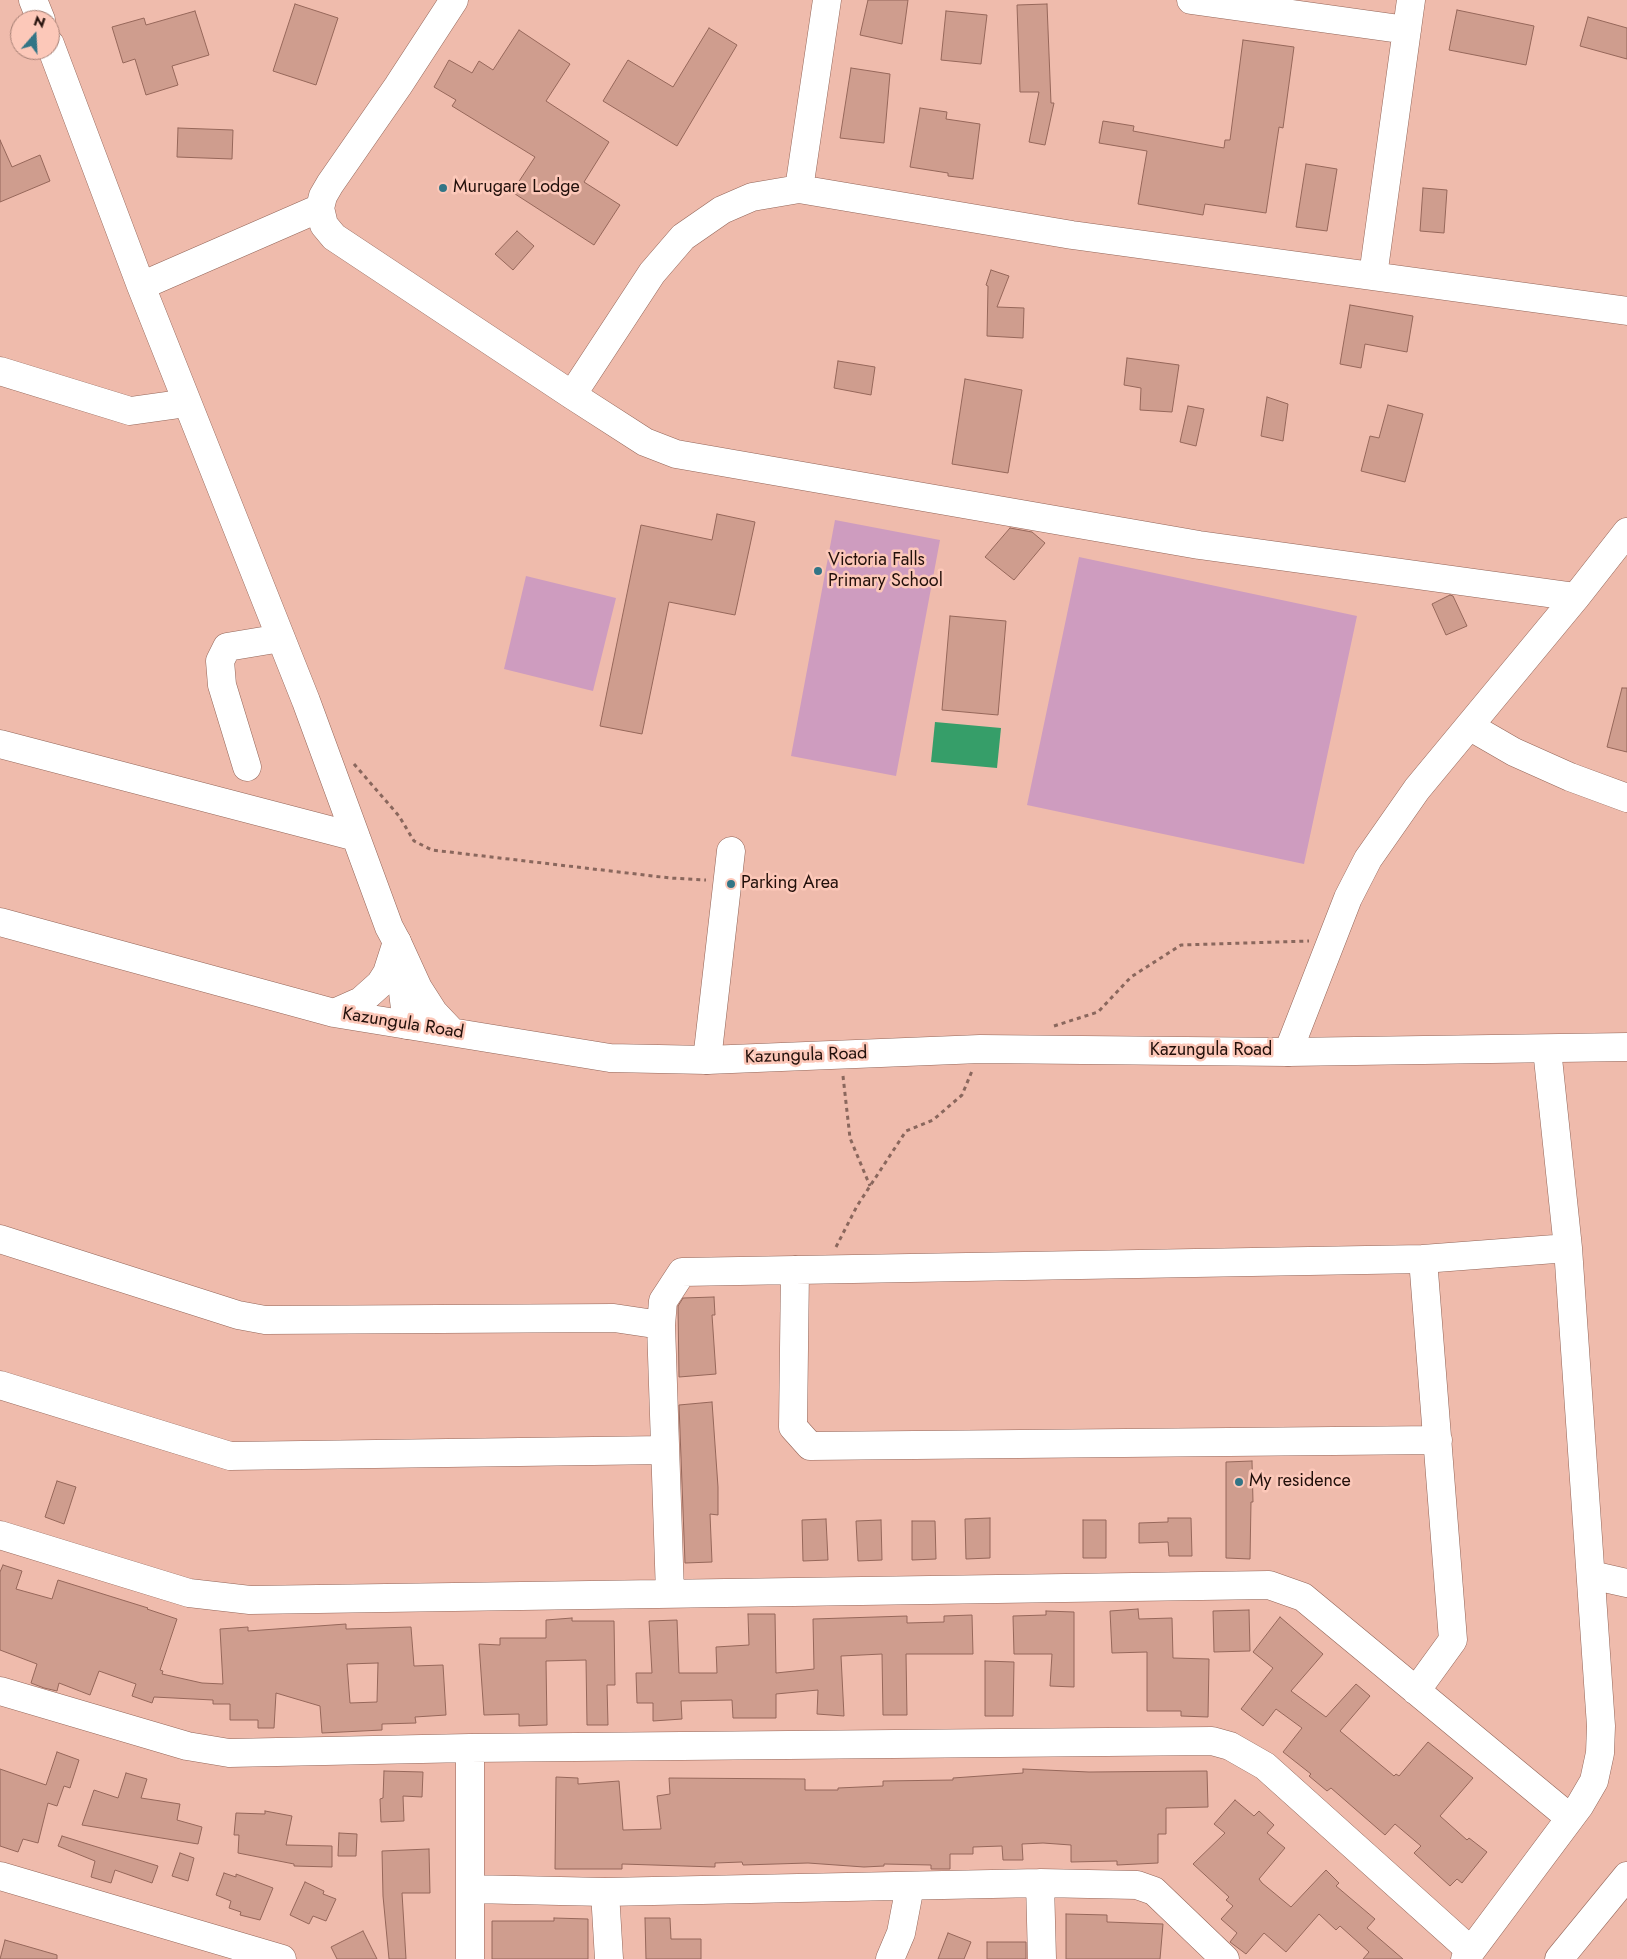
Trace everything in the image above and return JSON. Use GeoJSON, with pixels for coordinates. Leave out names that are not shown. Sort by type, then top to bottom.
{"type":"FeatureCollection","features":[{"type":"Feature","properties":{"kind":"street"},"geometry":{"type":"LineString","coordinates":[[454,0],[323,196],[320,208],[324,224],[334,237],[645,442],[676,454],[1198,545],[1576,597]]}},
{"type":"Feature","properties":{"kind":"street"},"geometry":{"type":"LineString","coordinates":[[799,189],[828,0]]}},
{"type":"Feature","properties":{"kind":"street"},"geometry":{"type":"LineString","coordinates":[[1191,0],[1407,30]]}},
{"type":"Feature","properties":{"kind":"street"},"geometry":{"type":"LineString","coordinates":[[1373,276],[1411,0]]}},
{"type":"Feature","properties":{"kind":"street"},"geometry":{"type":"LineString","coordinates":[[56,60],[141,286],[281,638],[397,942],[418,988],[434,1013],[452,1032]]}},
{"type":"Feature","properties":{"kind":"street"},"geometry":{"type":"LineString","coordinates":[[572,395],[652,273],[683,236],[722,210],[752,198],[799,189],[1072,235],[1627,311]]}},
{"type":"Feature","properties":{"kind":"street"},"geometry":{"type":"LineString","coordinates":[[141,286],[320,208]]}},
{"type":"Feature","properties":{"kind":"street"},"geometry":{"type":"LineString","coordinates":[[0,371],[130,411],[187,402]]}},
{"type":"Feature","properties":{"kind":"street"},"geometry":{"type":"LineString","coordinates":[[1288,1052],[1348,898],[1368,859],[1417,789],[1576,597],[1627,532]]}},
{"type":"Feature","properties":{"kind":"street"},"geometry":{"type":"LineString","coordinates":[[247,767],[222,685],[220,661],[227,647],[281,638]]}},
{"type":"Feature","properties":{"kind":"street"},"geometry":{"type":"LineString","coordinates":[[1469,726],[1514,752],[1570,777],[1627,798]]}},
{"type":"Feature","properties":{"kind":"street"},"geometry":{"type":"LineString","coordinates":[[0,744],[356,837]]}},
{"type":"Feature","properties":{"kind":"street"},"geometry":{"type":"LineString","coordinates":[[707,1060],[731,851]]}},
{"type":"Feature","properties":{"kind":"street","name":"Kazungula Road"},"geometry":{"type":"LineString","coordinates":[[0,922],[334,1013],[610,1058],[707,1060],[980,1050],[1288,1052],[1627,1047]]}},
{"type":"Feature","properties":{"kind":"street"},"geometry":{"type":"LineString","coordinates":[[334,1013],[361,1000],[380,984],[388,973],[397,942]]}},
{"type":"Feature","properties":{"kind":"street"},"geometry":{"type":"LineString","coordinates":[[397,942],[407,1025]]}},
{"type":"Feature","properties":{"kind":"street"},"geometry":{"type":"LineString","coordinates":[[0,1691],[187,1746],[229,1753],[470,1748],[1212,1741],[1230,1746],[1265,1766],[1468,1955],[1570,1818],[1594,1781],[1600,1754],[1601,1726],[1568,1248],[1547,1049]]}},
{"type":"Feature","properties":{"kind":"street"},"geometry":{"type":"LineString","coordinates":[[0,1239],[238,1315],[264,1320],[614,1318],[661,1325]]}},
{"type":"Feature","properties":{"kind":"street"},"geometry":{"type":"LineString","coordinates":[[670,1594],[661,1325],[664,1301],[682,1272],[1424,1259],[1568,1248]]}},
{"type":"Feature","properties":{"kind":"street"},"geometry":{"type":"LineString","coordinates":[[1416,1691],[1453,1640],[1424,1259]]}},
{"type":"Feature","properties":{"kind":"street"},"geometry":{"type":"LineString","coordinates":[[795,1270],[792,1427],[810,1446],[1438,1440]]}},
{"type":"Feature","properties":{"kind":"street"},"geometry":{"type":"LineString","coordinates":[[0,1385],[230,1456],[665,1450]]}},
{"type":"Feature","properties":{"kind":"street"},"geometry":{"type":"LineString","coordinates":[[0,1535],[189,1593],[250,1600],[1269,1585],[1303,1597],[1570,1818]]}},
{"type":"Feature","properties":{"kind":"street"},"geometry":{"type":"LineString","coordinates":[[1591,1575],[1627,1583]]}},
{"type":"Feature","properties":{"kind":"street"},"geometry":{"type":"LineString","coordinates":[[470,1748],[470,1959]]}},
{"type":"Feature","properties":{"kind":"street"},"geometry":{"type":"LineString","coordinates":[[0,1876],[282,1959]]}},
{"type":"Feature","properties":{"kind":"street"},"geometry":{"type":"LineString","coordinates":[[1559,1959],[1627,1876]]}},
{"type":"Feature","properties":{"kind":"street"},"geometry":{"type":"LineString","coordinates":[[470,1889],[605,1892],[1040,1883],[1137,1885],[1154,1891],[1225,1959]]}},
{"type":"Feature","properties":{"kind":"street"},"geometry":{"type":"LineString","coordinates":[[1040,1883],[1042,1959]]}},
{"type":"Feature","properties":{"kind":"street"},"geometry":{"type":"LineString","coordinates":[[890,1959],[901,1933],[910,1886]]}},
{"type":"Feature","properties":{"kind":"street"},"geometry":{"type":"LineString","coordinates":[[605,1892],[609,1959]]}},
{"type":"Feature","properties":{"kind":"path"},"geometry":{"type":"LineString","coordinates":[[349,759],[399,816],[414,841],[432,850],[670,878],[727,881]]}},
{"type":"Feature","properties":{"kind":"path"},"geometry":{"type":"LineString","coordinates":[[1046,1028],[1098,1012],[1131,977],[1181,945],[1332,940]]}},
{"type":"Feature","properties":{"kind":"path"},"geometry":{"type":"LineString","coordinates":[[824,1269],[857,1206],[906,1132],[933,1120],[962,1095],[980,1050]]}},
{"type":"Feature","properties":{"kind":"path"},"geometry":{"type":"LineString","coordinates":[[840,1055],[850,1138],[870,1186]]}},
{"type":"Feature","properties":{"kind":"shaded area"},"geometry":{"type":"Polygon","coordinates":[[[835,520],[940,540],[896,776],[791,756],[835,520]]]}},
{"type":"Feature","properties":{"kind":"shaded area"},"geometry":{"type":"Polygon","coordinates":[[[1079,557],[1357,616],[1304,864],[1027,805],[1079,557]]]}},
{"type":"Feature","properties":{"kind":"shaded area"},"geometry":{"type":"Polygon","coordinates":[[[526,576],[616,598],[593,691],[504,669],[526,576]]]}},
{"type":"Feature","properties":{"kind":"shaded area"},"geometry":{"type":"Polygon","coordinates":[[[935,722],[1001,728],[997,768],[931,762],[935,722]]]}},
{"type":"Feature","properties":{"kind":"building"},"geometry":{"type":"Polygon","coordinates":[[[868,0],[908,0],[902,44],[860,35],[868,0]]]}},
{"type":"Feature","properties":{"kind":"building"},"geometry":{"type":"Polygon","coordinates":[[[295,4],[338,18],[316,85],[273,71],[295,4]]]}},
{"type":"Feature","properties":{"kind":"building"},"geometry":{"type":"Polygon","coordinates":[[[1047,4],[1051,103],[1054,103],[1045,145],[1029,142],[1039,92],[1020,92],[1017,5],[1047,4]]]}},
{"type":"Feature","properties":{"kind":"building"},"geometry":{"type":"Polygon","coordinates":[[[1457,10],[1534,26],[1526,65],[1449,50],[1457,10]]]}},
{"type":"Feature","properties":{"kind":"building"},"geometry":{"type":"Polygon","coordinates":[[[195,11],[209,55],[172,66],[178,85],[146,95],[135,59],[123,63],[112,27],[144,18],[146,25],[195,11]]]}},
{"type":"Feature","properties":{"kind":"building"},"geometry":{"type":"Polygon","coordinates":[[[946,11],[987,15],[981,64],[941,60],[946,11]]]}},
{"type":"Feature","properties":{"kind":"building"},"geometry":{"type":"Polygon","coordinates":[[[1588,17],[1627,28],[1627,59],[1580,46],[1588,17]]]}},
{"type":"Feature","properties":{"kind":"building"},"geometry":{"type":"Polygon","coordinates":[[[709,28],[737,45],[677,146],[603,101],[628,60],[673,87],[709,28]]]}},
{"type":"Feature","properties":{"kind":"building"},"geometry":{"type":"Polygon","coordinates":[[[519,30],[570,64],[546,101],[609,142],[584,182],[620,205],[594,245],[512,192],[535,157],[452,106],[456,100],[434,87],[449,60],[472,73],[479,61],[493,70],[519,30]]]}},
{"type":"Feature","properties":{"kind":"building"},"geometry":{"type":"Polygon","coordinates":[[[1243,40],[1294,47],[1283,128],[1279,127],[1266,213],[1205,204],[1203,215],[1138,204],[1147,151],[1099,143],[1103,121],[1134,126],[1133,131],[1224,148],[1225,140],[1230,140],[1243,40]]]}},
{"type":"Feature","properties":{"kind":"building"},"geometry":{"type":"Polygon","coordinates":[[[851,68],[890,74],[884,143],[840,138],[851,68]]]}},
{"type":"Feature","properties":{"kind":"building"},"geometry":{"type":"Polygon","coordinates":[[[920,108],[947,112],[946,119],[980,124],[973,179],[948,176],[948,173],[910,167],[920,108]]]}},
{"type":"Feature","properties":{"kind":"building"},"geometry":{"type":"Polygon","coordinates":[[[178,128],[233,130],[232,159],[177,157],[178,128]]]}},
{"type":"Feature","properties":{"kind":"building"},"geometry":{"type":"Polygon","coordinates":[[[0,140],[12,167],[40,155],[50,181],[0,202],[0,140]]]}},
{"type":"Feature","properties":{"kind":"building"},"geometry":{"type":"Polygon","coordinates":[[[1306,164],[1337,169],[1327,231],[1296,227],[1306,164]]]}},
{"type":"Feature","properties":{"kind":"building"},"geometry":{"type":"Polygon","coordinates":[[[1423,188],[1447,190],[1444,233],[1420,231],[1423,188]]]}},
{"type":"Feature","properties":{"kind":"building"},"geometry":{"type":"Polygon","coordinates":[[[517,231],[534,246],[513,270],[495,254],[517,231]]]}},
{"type":"Feature","properties":{"kind":"building"},"geometry":{"type":"Polygon","coordinates":[[[991,270],[1009,276],[997,307],[1024,308],[1023,338],[987,336],[988,286],[986,285],[991,270]]]}},
{"type":"Feature","properties":{"kind":"building"},"geometry":{"type":"Polygon","coordinates":[[[1350,305],[1413,316],[1407,352],[1365,344],[1361,368],[1340,364],[1350,305]]]}},
{"type":"Feature","properties":{"kind":"building"},"geometry":{"type":"Polygon","coordinates":[[[1127,358],[1179,365],[1172,412],[1140,410],[1141,388],[1124,385],[1127,358]]]}},
{"type":"Feature","properties":{"kind":"building"},"geometry":{"type":"Polygon","coordinates":[[[838,361],[875,367],[871,395],[834,388],[838,361]]]}},
{"type":"Feature","properties":{"kind":"building"},"geometry":{"type":"Polygon","coordinates":[[[965,379],[1022,390],[1008,473],[952,464],[965,379]]]}},
{"type":"Feature","properties":{"kind":"building"},"geometry":{"type":"Polygon","coordinates":[[[1267,397],[1288,404],[1283,441],[1261,436],[1267,397]]]}},
{"type":"Feature","properties":{"kind":"building"},"geometry":{"type":"Polygon","coordinates":[[[1388,405],[1423,414],[1405,482],[1361,471],[1370,436],[1379,438],[1388,405]]]}},
{"type":"Feature","properties":{"kind":"building"},"geometry":{"type":"Polygon","coordinates":[[[1188,406],[1204,409],[1196,446],[1180,442],[1188,406]]]}},
{"type":"Feature","properties":{"kind":"building"},"geometry":{"type":"Polygon","coordinates":[[[717,514],[755,522],[735,615],[669,602],[642,734],[600,726],[641,525],[712,540],[717,514]]]}},
{"type":"Feature","properties":{"kind":"building"},"geometry":{"type":"Polygon","coordinates":[[[1010,528],[1032,532],[1045,543],[1014,580],[985,557],[1010,528]]]}},
{"type":"Feature","properties":{"kind":"building"},"geometry":{"type":"Polygon","coordinates":[[[1450,595],[1453,596],[1467,626],[1446,635],[1432,604],[1450,595]]]}},
{"type":"Feature","properties":{"kind":"building"},"geometry":{"type":"Polygon","coordinates":[[[950,616],[1006,621],[998,715],[942,710],[950,616]]]}},
{"type":"Feature","properties":{"kind":"building"},"geometry":{"type":"Polygon","coordinates":[[[1622,688],[1627,688],[1627,752],[1607,747],[1622,688]]]}},
{"type":"Feature","properties":{"kind":"building"},"geometry":{"type":"Polygon","coordinates":[[[714,1297],[715,1315],[712,1315],[716,1374],[679,1377],[678,1306],[683,1298],[714,1297]]]}},
{"type":"Feature","properties":{"kind":"building"},"geometry":{"type":"Polygon","coordinates":[[[712,1402],[718,1515],[710,1514],[712,1562],[685,1563],[679,1405],[712,1402]]]}},
{"type":"Feature","properties":{"kind":"building"},"geometry":{"type":"Polygon","coordinates":[[[1252,1461],[1253,1502],[1251,1502],[1250,1559],[1226,1558],[1226,1462],[1252,1461]]]}},
{"type":"Feature","properties":{"kind":"building"},"geometry":{"type":"Polygon","coordinates":[[[57,1481],[76,1487],[64,1524],[45,1517],[57,1481]]]}},
{"type":"Feature","properties":{"kind":"building"},"geometry":{"type":"Polygon","coordinates":[[[990,1518],[990,1558],[966,1559],[965,1519],[990,1518]]]}},
{"type":"Feature","properties":{"kind":"building"},"geometry":{"type":"Polygon","coordinates":[[[1168,1518],[1191,1518],[1192,1556],[1169,1556],[1168,1542],[1139,1543],[1139,1523],[1168,1522],[1168,1518]]]}},
{"type":"Feature","properties":{"kind":"building"},"geometry":{"type":"Polygon","coordinates":[[[826,1519],[828,1560],[803,1561],[802,1520],[826,1519]]]}},
{"type":"Feature","properties":{"kind":"building"},"geometry":{"type":"Polygon","coordinates":[[[881,1520],[882,1560],[858,1561],[856,1521],[881,1520]]]}},
{"type":"Feature","properties":{"kind":"building"},"geometry":{"type":"Polygon","coordinates":[[[1083,1520],[1106,1520],[1106,1558],[1083,1558],[1083,1520]]]}},
{"type":"Feature","properties":{"kind":"building"},"geometry":{"type":"Polygon","coordinates":[[[912,1521],[935,1521],[936,1559],[912,1560],[912,1521]]]}},
{"type":"Feature","properties":{"kind":"building"},"geometry":{"type":"Polygon","coordinates":[[[3,1565],[22,1571],[16,1589],[52,1599],[58,1580],[177,1619],[160,1670],[163,1671],[162,1674],[202,1683],[223,1684],[220,1629],[248,1627],[248,1631],[346,1624],[346,1629],[411,1627],[414,1666],[443,1665],[446,1715],[415,1717],[416,1723],[382,1724],[382,1730],[322,1733],[320,1706],[276,1693],[274,1728],[258,1728],[258,1720],[230,1720],[230,1704],[213,1704],[213,1700],[154,1697],[152,1703],[132,1696],[136,1684],[99,1671],[90,1695],[59,1683],[57,1691],[44,1688],[31,1683],[37,1664],[0,1650],[0,1572],[3,1565]],[[378,1663],[347,1664],[350,1703],[377,1702],[378,1663]]]}},
{"type":"Feature","properties":{"kind":"building"},"geometry":{"type":"Polygon","coordinates":[[[1138,1609],[1139,1619],[1172,1618],[1173,1658],[1209,1659],[1208,1717],[1181,1716],[1181,1711],[1147,1711],[1147,1652],[1112,1653],[1110,1611],[1138,1609]]]}},
{"type":"Feature","properties":{"kind":"building"},"geometry":{"type":"Polygon","coordinates":[[[1249,1610],[1250,1651],[1214,1652],[1213,1611],[1249,1610]]]}},
{"type":"Feature","properties":{"kind":"building"},"geometry":{"type":"Polygon","coordinates":[[[1046,1611],[1074,1612],[1074,1687],[1050,1686],[1052,1654],[1014,1654],[1013,1616],[1046,1615],[1046,1611]]]}},
{"type":"Feature","properties":{"kind":"building"},"geometry":{"type":"Polygon","coordinates":[[[748,1614],[775,1614],[776,1673],[814,1669],[813,1619],[907,1616],[907,1623],[944,1622],[944,1616],[972,1615],[973,1654],[906,1654],[907,1715],[883,1715],[882,1654],[841,1656],[844,1716],[817,1714],[818,1690],[776,1694],[776,1718],[733,1718],[732,1700],[681,1701],[682,1719],[653,1721],[653,1703],[637,1703],[636,1673],[652,1673],[649,1621],[677,1620],[679,1673],[717,1673],[716,1647],[749,1645],[748,1614]]]}},
{"type":"Feature","properties":{"kind":"building"},"geometry":{"type":"Polygon","coordinates":[[[1280,1617],[1323,1654],[1291,1691],[1326,1717],[1356,1684],[1370,1696],[1340,1731],[1394,1776],[1396,1774],[1399,1776],[1428,1742],[1473,1778],[1440,1816],[1467,1840],[1469,1838],[1487,1852],[1462,1883],[1457,1879],[1450,1886],[1414,1853],[1421,1846],[1395,1824],[1385,1835],[1331,1788],[1327,1791],[1309,1776],[1311,1774],[1283,1752],[1302,1728],[1276,1709],[1263,1726],[1241,1709],[1273,1668],[1253,1652],[1280,1617]]]}},
{"type":"Feature","properties":{"kind":"building"},"geometry":{"type":"Polygon","coordinates":[[[572,1618],[572,1621],[614,1621],[615,1685],[607,1685],[608,1725],[587,1725],[586,1660],[546,1661],[547,1725],[519,1726],[519,1714],[484,1715],[479,1644],[500,1645],[500,1638],[546,1638],[546,1620],[572,1618]]]}},
{"type":"Feature","properties":{"kind":"building"},"geometry":{"type":"Polygon","coordinates":[[[985,1661],[1014,1662],[1013,1716],[985,1716],[985,1661]]]}},
{"type":"Feature","properties":{"kind":"building"},"geometry":{"type":"Polygon","coordinates":[[[57,1752],[79,1760],[70,1788],[64,1786],[57,1806],[48,1803],[38,1843],[23,1839],[18,1852],[0,1846],[0,1769],[46,1785],[57,1752]]]}},
{"type":"Feature","properties":{"kind":"building"},"geometry":{"type":"Polygon","coordinates":[[[1023,1769],[1089,1772],[1207,1771],[1208,1807],[1166,1808],[1166,1834],[1158,1834],[1158,1863],[1117,1865],[1117,1861],[1071,1862],[1071,1845],[1043,1843],[1022,1844],[1023,1860],[1003,1860],[1002,1846],[973,1847],[973,1854],[950,1854],[950,1869],[931,1869],[931,1865],[884,1864],[884,1866],[864,1867],[808,1863],[743,1865],[742,1862],[715,1863],[715,1867],[622,1864],[622,1869],[555,1869],[556,1777],[578,1778],[578,1784],[619,1781],[623,1830],[661,1829],[657,1796],[670,1794],[669,1778],[805,1779],[805,1790],[838,1790],[838,1788],[883,1786],[883,1781],[953,1780],[953,1778],[1023,1773],[1023,1769]]]}},
{"type":"Feature","properties":{"kind":"building"},"geometry":{"type":"Polygon","coordinates":[[[384,1771],[423,1772],[422,1797],[403,1796],[404,1821],[381,1822],[380,1799],[383,1798],[384,1771]]]}},
{"type":"Feature","properties":{"kind":"building"},"geometry":{"type":"Polygon","coordinates":[[[126,1773],[147,1779],[141,1798],[180,1804],[177,1820],[202,1827],[198,1844],[82,1825],[94,1790],[118,1798],[126,1773]]]}},
{"type":"Feature","properties":{"kind":"building"},"geometry":{"type":"Polygon","coordinates":[[[1235,1800],[1254,1816],[1259,1811],[1274,1825],[1267,1833],[1285,1848],[1259,1879],[1262,1883],[1291,1907],[1326,1870],[1339,1883],[1336,1886],[1375,1919],[1367,1928],[1403,1959],[1363,1959],[1369,1952],[1340,1926],[1336,1930],[1319,1914],[1286,1952],[1264,1933],[1246,1954],[1230,1942],[1237,1933],[1221,1919],[1233,1906],[1226,1900],[1229,1897],[1193,1864],[1225,1833],[1214,1824],[1235,1800]]]}},
{"type":"Feature","properties":{"kind":"building"},"geometry":{"type":"Polygon","coordinates":[[[265,1811],[292,1816],[286,1845],[332,1846],[332,1867],[294,1866],[294,1864],[238,1853],[239,1835],[234,1835],[236,1813],[265,1814],[265,1811]]]}},
{"type":"Feature","properties":{"kind":"building"},"geometry":{"type":"Polygon","coordinates":[[[339,1833],[357,1834],[356,1856],[338,1856],[339,1833]]]}},
{"type":"Feature","properties":{"kind":"building"},"geometry":{"type":"Polygon","coordinates":[[[62,1836],[158,1866],[152,1883],[115,1870],[111,1883],[91,1877],[95,1861],[58,1846],[62,1836]]]}},
{"type":"Feature","properties":{"kind":"building"},"geometry":{"type":"Polygon","coordinates":[[[429,1849],[430,1893],[402,1893],[406,1959],[389,1959],[383,1896],[382,1851],[429,1849]]]}},
{"type":"Feature","properties":{"kind":"building"},"geometry":{"type":"Polygon","coordinates":[[[180,1853],[194,1858],[188,1881],[172,1876],[180,1853]]]}},
{"type":"Feature","properties":{"kind":"building"},"geometry":{"type":"Polygon","coordinates":[[[224,1873],[236,1877],[236,1874],[273,1888],[260,1920],[240,1915],[241,1912],[229,1908],[231,1901],[216,1895],[224,1873]]]}},
{"type":"Feature","properties":{"kind":"building"},"geometry":{"type":"Polygon","coordinates":[[[305,1882],[324,1891],[323,1894],[336,1899],[326,1921],[313,1916],[309,1924],[290,1915],[305,1882]]]}},
{"type":"Feature","properties":{"kind":"building"},"geometry":{"type":"Polygon","coordinates":[[[1066,1914],[1107,1915],[1107,1922],[1163,1924],[1160,1959],[1066,1959],[1066,1914]]]}},
{"type":"Feature","properties":{"kind":"building"},"geometry":{"type":"Polygon","coordinates":[[[554,1918],[588,1919],[588,1959],[492,1959],[492,1921],[554,1921],[554,1918]]]}},
{"type":"Feature","properties":{"kind":"building"},"geometry":{"type":"Polygon","coordinates":[[[645,1918],[670,1918],[671,1939],[701,1939],[701,1959],[646,1959],[645,1918]]]}},
{"type":"Feature","properties":{"kind":"building"},"geometry":{"type":"Polygon","coordinates":[[[363,1931],[377,1959],[337,1959],[331,1947],[363,1931]]]}},
{"type":"Feature","properties":{"kind":"building"},"geometry":{"type":"Polygon","coordinates":[[[948,1933],[971,1942],[964,1959],[938,1959],[948,1933]]]}},
{"type":"Feature","properties":{"kind":"building"},"geometry":{"type":"Polygon","coordinates":[[[5,1940],[57,1955],[57,1959],[0,1959],[5,1940]]]}},
{"type":"Feature","properties":{"kind":"building"},"geometry":{"type":"Polygon","coordinates":[[[987,1942],[1026,1942],[1026,1959],[987,1959],[987,1942]]]}},
{"type":"Feature","properties":{"kind":"place","name":"Murugare Lodge"},"geometry":{"type":"Point","coordinates":[443,188]}},
{"type":"Feature","properties":{"kind":"place","name":"Victoria Falls Primary School"},"geometry":{"type":"Point","coordinates":[818,571]}},
{"type":"Feature","properties":{"kind":"place","name":"Parking Area"},"geometry":{"type":"Point","coordinates":[731,884]}},
{"type":"Feature","properties":{"kind":"place","name":"My residence"},"geometry":{"type":"Point","coordinates":[1239,1482]}}]}
